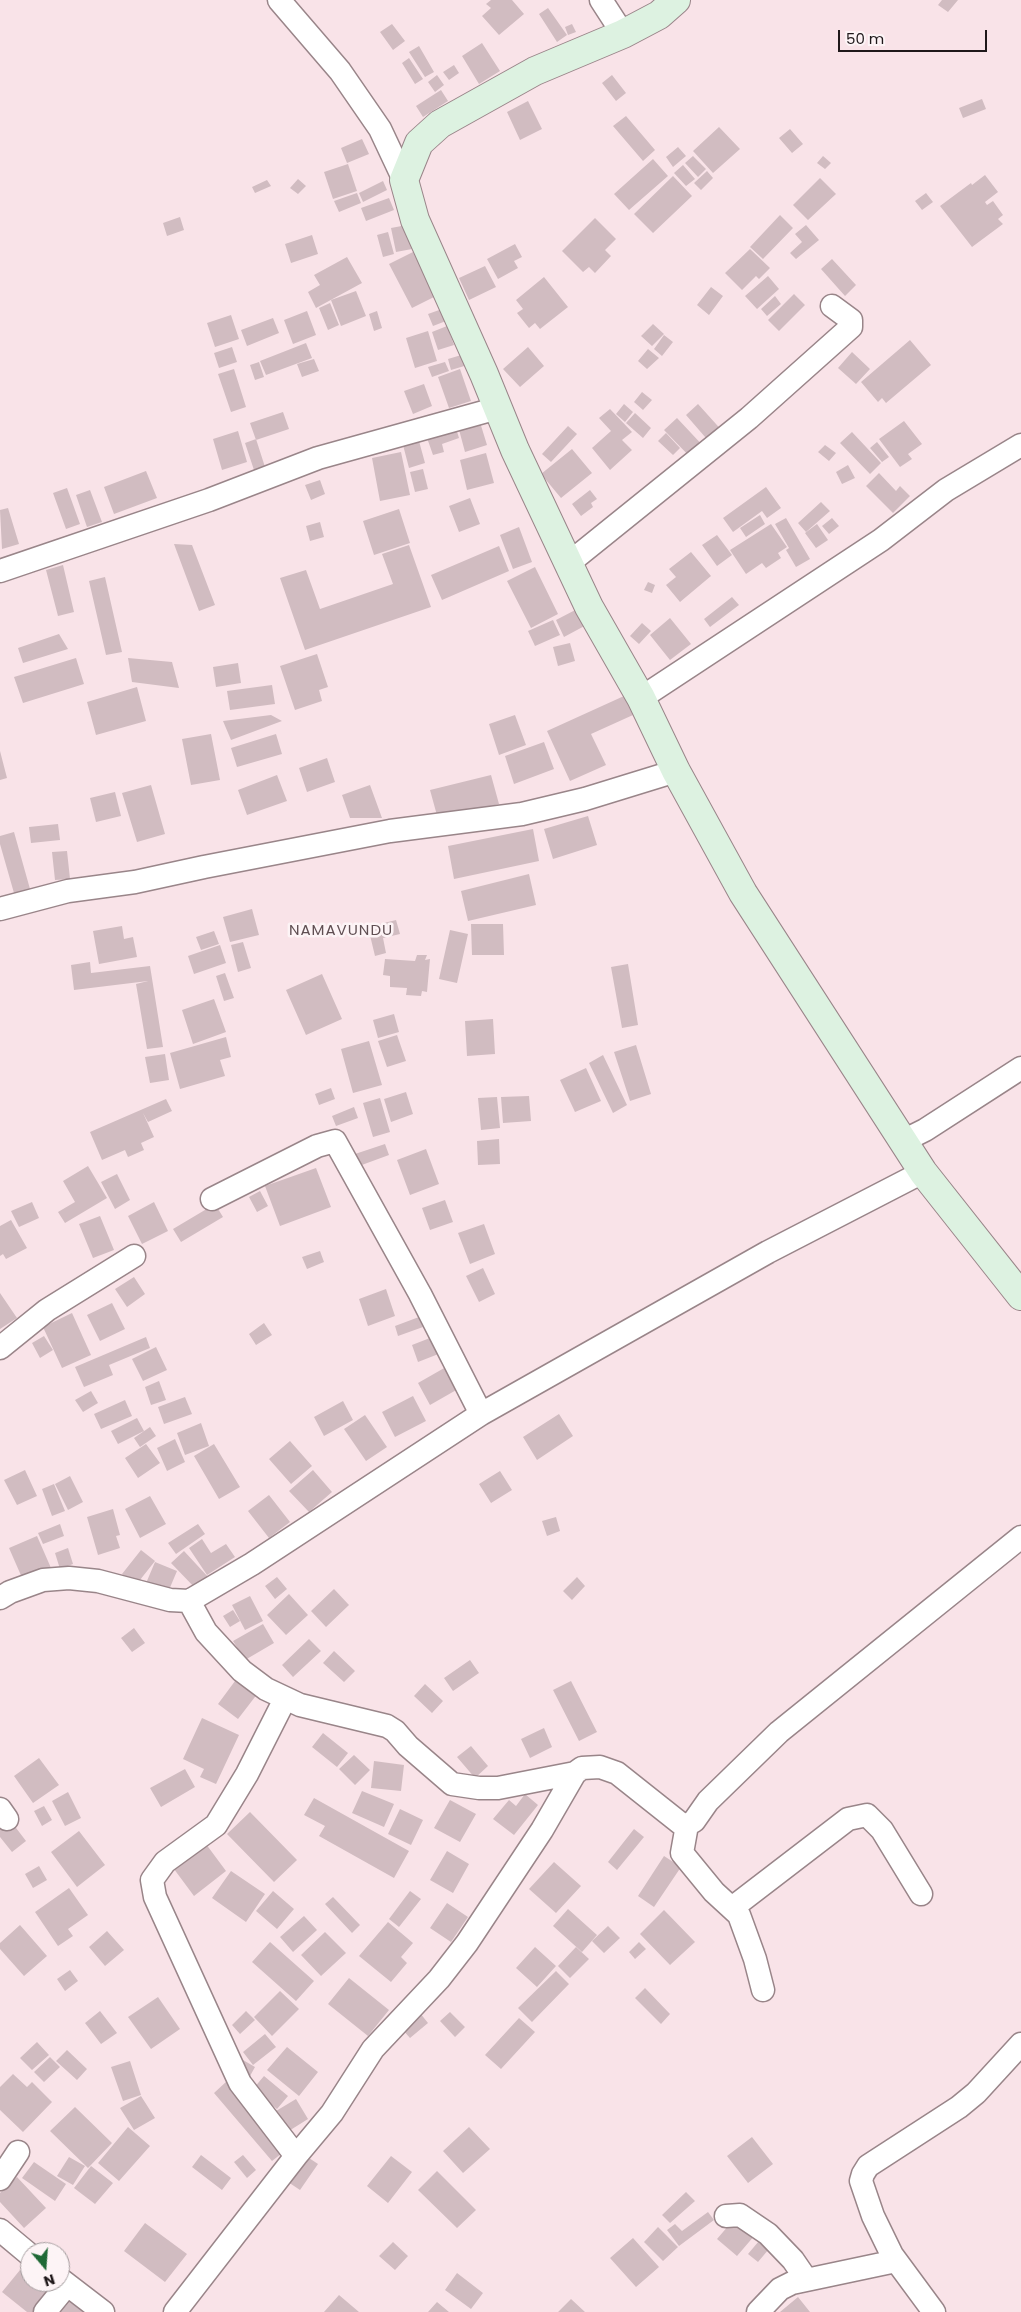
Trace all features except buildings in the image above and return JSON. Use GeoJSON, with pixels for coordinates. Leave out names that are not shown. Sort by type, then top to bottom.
{"type":"FeatureCollection","features":[{"type":"Feature","properties":{"kind":"street"},"geometry":{"type":"LineString","coordinates":[[279,0],[340,71],[380,129],[404,180],[419,229],[515,450],[589,607],[641,698],[676,771],[743,893],[923,1172],[1021,1296]]}},
{"type":"Feature","properties":{"kind":"street"},"geometry":{"type":"LineString","coordinates":[[601,0],[623,34]]}},
{"type":"Feature","properties":{"kind":"street"},"geometry":{"type":"LineString","coordinates":[[404,180],[419,143],[440,124],[535,71],[623,34],[659,14],[676,0]]}},
{"type":"Feature","properties":{"kind":"street"},"geometry":{"type":"LineString","coordinates":[[569,562],[749,418],[852,327],[851,320],[832,306]]}},
{"type":"Feature","properties":{"kind":"street"},"geometry":{"type":"LineString","coordinates":[[0,571],[209,500],[318,458],[498,408]]}},
{"type":"Feature","properties":{"kind":"street"},"geometry":{"type":"LineString","coordinates":[[641,698],[881,540],[946,490],[1021,445]]}},
{"type":"Feature","properties":{"kind":"street"},"geometry":{"type":"LineString","coordinates":[[0,909],[68,891],[135,882],[390,832],[522,814],[585,800],[676,771]]}},
{"type":"Feature","properties":{"kind":"street"},"geometry":{"type":"LineString","coordinates":[[903,1141],[925,1130],[1021,1068]]}},
{"type":"Feature","properties":{"kind":"street"},"geometry":{"type":"LineString","coordinates":[[212,1198],[317,1146],[335,1141],[420,1294],[481,1414]]}},
{"type":"Feature","properties":{"kind":"street"},"geometry":{"type":"LineString","coordinates":[[0,1598],[10,1592],[43,1580],[69,1578],[98,1581],[170,1600],[189,1601],[252,1564],[481,1414],[768,1252],[923,1172]]}},
{"type":"Feature","properties":{"kind":"street"},"geometry":{"type":"LineString","coordinates":[[0,1348],[48,1310],[134,1256]]}},
{"type":"Feature","properties":{"kind":"street"},"geometry":{"type":"LineString","coordinates":[[175,2312],[296,2156],[332,2113],[373,2049],[439,1979],[467,1943],[542,1830],[575,1773],[582,1768],[600,1767],[617,1773],[680,1823],[687,1825],[694,1822],[708,1801],[779,1732],[1021,1537]]}},
{"type":"Feature","properties":{"kind":"street"},"geometry":{"type":"LineString","coordinates":[[189,1601],[206,1632],[242,1670],[266,1689],[300,1705],[388,1726],[452,1784],[479,1788],[498,1788],[575,1773]]}},
{"type":"Feature","properties":{"kind":"street"},"geometry":{"type":"LineString","coordinates":[[285,1699],[247,1774],[216,1825],[165,1862],[152,1880],[155,1897],[240,2084],[296,2156]]}},
{"type":"Feature","properties":{"kind":"street"},"geometry":{"type":"LineString","coordinates":[[732,1908],[848,1819],[867,1815],[882,1830],[921,1894]]}},
{"type":"Feature","properties":{"kind":"street"},"geometry":{"type":"LineString","coordinates":[[687,1825],[682,1853],[714,1892],[739,1915],[763,1990]]}},
{"type":"Feature","properties":{"kind":"street"},"geometry":{"type":"LineString","coordinates":[[934,2312],[896,2261],[873,2216],[861,2181],[863,2174],[868,2166],[958,2107],[976,2093],[1021,2044]]}},
{"type":"Feature","properties":{"kind":"street"},"geometry":{"type":"LineString","coordinates":[[0,2180],[18,2152]]}},
{"type":"Feature","properties":{"kind":"street"},"geometry":{"type":"LineString","coordinates":[[726,2216],[740,2214],[768,2234],[793,2260],[806,2279]]}},
{"type":"Feature","properties":{"kind":"street"},"geometry":{"type":"LineString","coordinates":[[0,2230],[20,2247]]}},
{"type":"Feature","properties":{"kind":"street"},"geometry":{"type":"LineString","coordinates":[[758,2312],[780,2289],[792,2283],[896,2261]]}},
{"type":"Feature","properties":{"kind":"street"},"geometry":{"type":"LineString","coordinates":[[70,2287],[103,2312]]}},
{"type":"Feature","properties":{"kind":"street"},"geometry":{"type":"LineString","coordinates":[[45,2312],[58,2292]]}},
{"type":"Feature","properties":{"kind":"district","name":"NAMAVUNDU"},"geometry":{"type":"Point","coordinates":[341,931]}}]}
